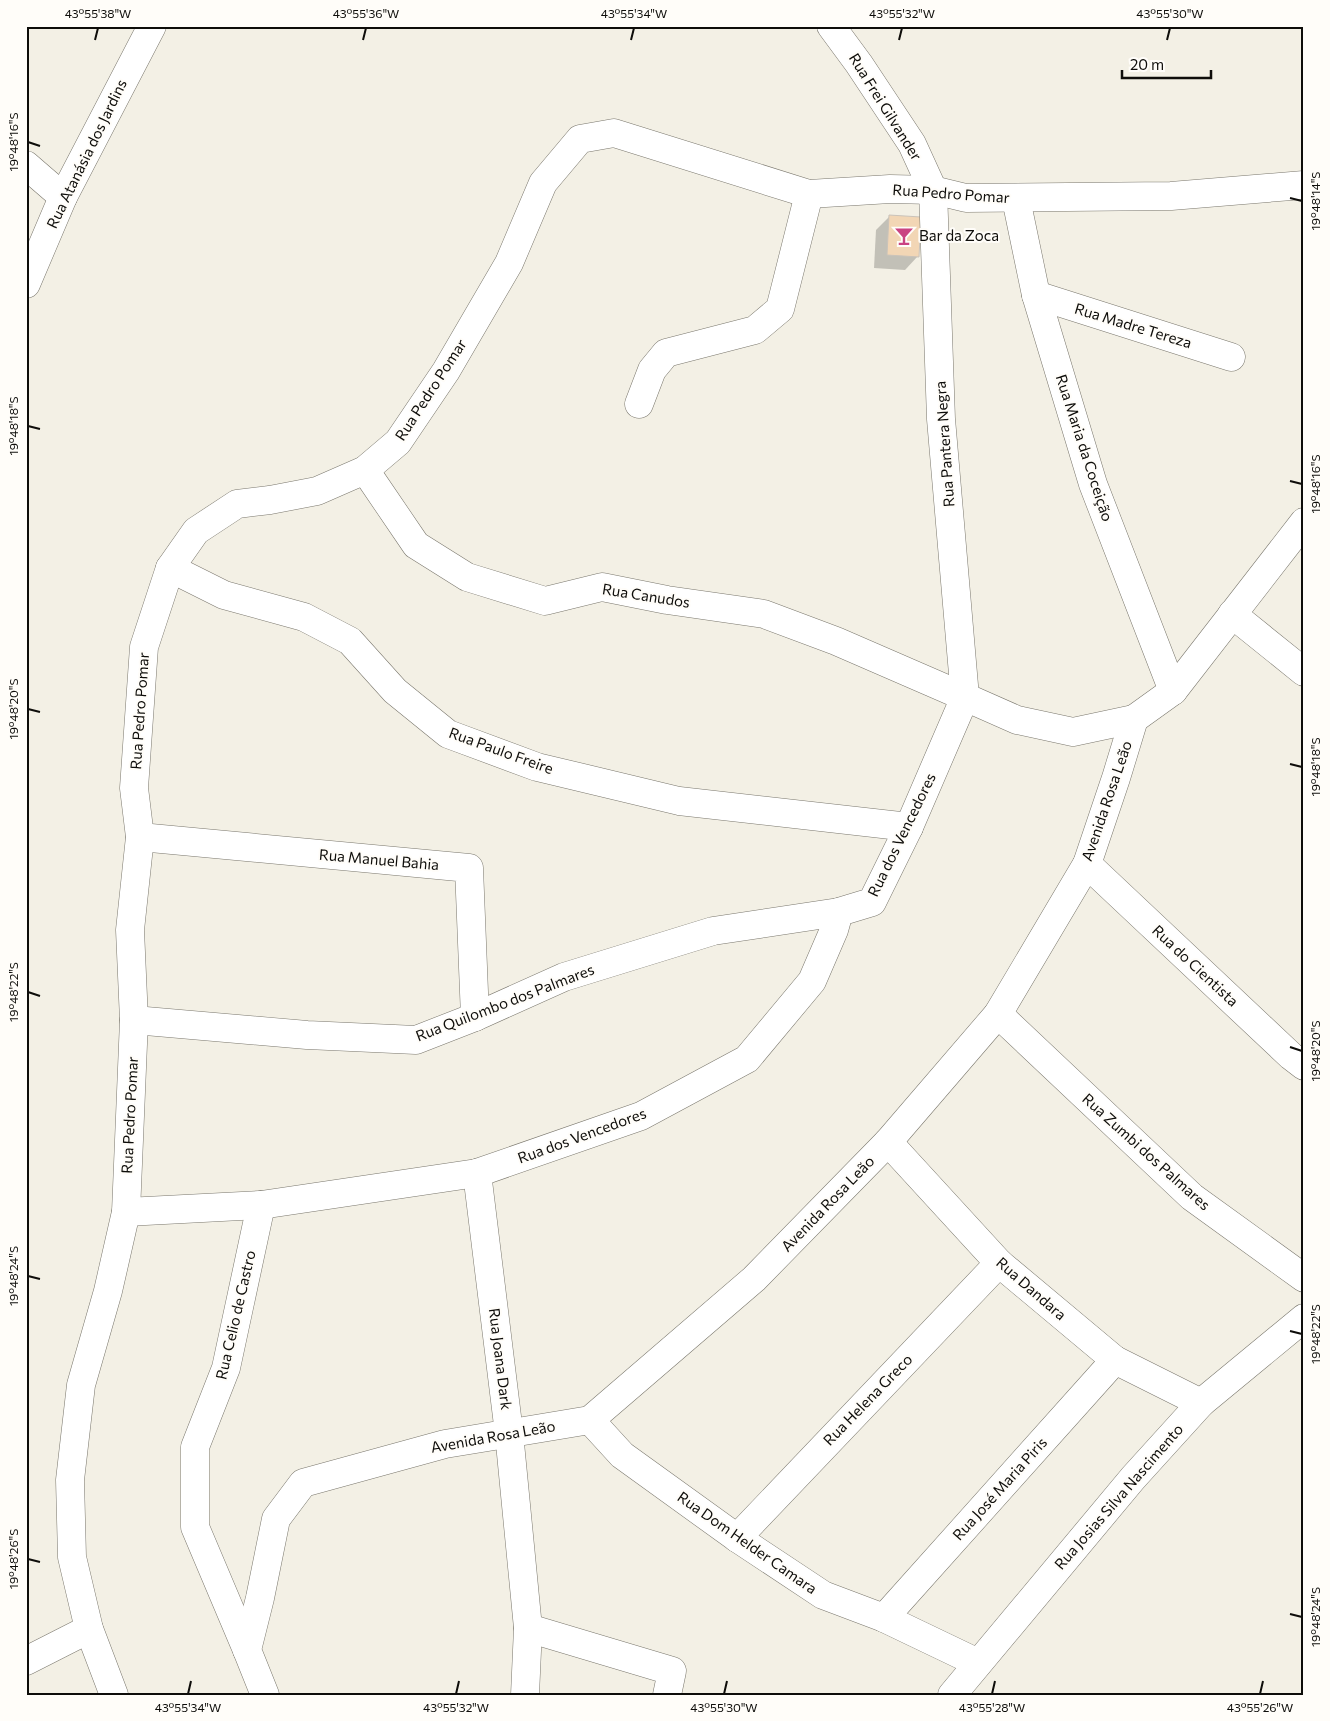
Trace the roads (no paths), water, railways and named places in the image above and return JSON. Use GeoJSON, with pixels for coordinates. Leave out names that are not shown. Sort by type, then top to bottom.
{"type":"FeatureCollection","features":[{"type":"Feature","properties":{"kind":"street","name":"Rua Atanásia dos Jardins"},"geometry":{"type":"LineString","coordinates":[[26,284],[63,197],[152,26]]}},
{"type":"Feature","properties":{"kind":"street","name":"Rua Frei Gilvander"},"geometry":{"type":"LineString","coordinates":[[831,26],[859,64],[912,144],[933,190]]}},
{"type":"Feature","properties":{"kind":"street","name":"Rua Pedro Pomar"},"geometry":{"type":"LineString","coordinates":[[114,1695],[89,1629],[72,1557],[70,1480],[81,1385],[108,1291],[126,1212],[134,1020],[130,930],[140,837],[134,788],[144,647],[170,568],[196,531],[236,504],[317,491],[365,470],[398,442],[446,371],[509,263],[543,183],[580,139],[614,133],[810,194],[890,189],[933,190],[966,198],[1016,199],[1171,196],[1304,185]]}},
{"type":"Feature","properties":{"kind":"street"},"geometry":{"type":"LineString","coordinates":[[26,165],[63,197]]}},
{"type":"Feature","properties":{"kind":"street","name":"Rua Pantera Negra"},"geometry":{"type":"LineString","coordinates":[[933,190],[941,419],[965,697]]}},
{"type":"Feature","properties":{"kind":"street"},"geometry":{"type":"LineString","coordinates":[[639,404],[652,370],[666,353],[755,330],[780,309],[810,194]]}},
{"type":"Feature","properties":{"kind":"street","name":"Rua Maria da Coceição"},"geometry":{"type":"LineString","coordinates":[[1016,199],[1036,295],[1093,484],[1172,691]]}},
{"type":"Feature","properties":{"kind":"street","name":"Rua Madre Tereza"},"geometry":{"type":"LineString","coordinates":[[1036,295],[1231,357]]}},
{"type":"Feature","properties":{"kind":"street","name":"Rua Canudos"},"geometry":{"type":"LineString","coordinates":[[365,470],[416,545],[467,577],[545,601],[602,587],[667,600],[764,614],[836,642],[965,697]]}},
{"type":"Feature","properties":{"kind":"street"},"geometry":{"type":"LineString","coordinates":[[965,697],[1017,720],[1073,732],[1134,719],[1172,691],[1304,522]]}},
{"type":"Feature","properties":{"kind":"street","name":"Rua Paulo Freire"},"geometry":{"type":"LineString","coordinates":[[170,568],[224,595],[304,617],[350,641],[394,691],[448,734],[537,767],[679,801],[909,827]]}},
{"type":"Feature","properties":{"kind":"street"},"geometry":{"type":"LineString","coordinates":[[1232,614],[1304,672]]}},
{"type":"Feature","properties":{"kind":"street","name":"Rua dos Vencedores"},"geometry":{"type":"LineString","coordinates":[[126,1212],[261,1205],[477,1173],[641,1116],[747,1059],[812,981],[834,930],[839,912],[872,902],[909,827],[965,697]]}},
{"type":"Feature","properties":{"kind":"street","name":"Avenida Rosa Leão"},"geometry":{"type":"LineString","coordinates":[[247,1650],[276,1519],[304,1483],[445,1444],[590,1420],[754,1279],[888,1142],[998,1014],[1086,864],[1134,719]]}},
{"type":"Feature","properties":{"kind":"street","name":"Rua Manuel Bahia"},"geometry":{"type":"LineString","coordinates":[[140,837],[469,868],[474,1017]]}},
{"type":"Feature","properties":{"kind":"street","name":"Rua do Cientista"},"geometry":{"type":"LineString","coordinates":[[1086,864],[1291,1056],[1304,1066]]}},
{"type":"Feature","properties":{"kind":"street","name":"Rua Quilombo dos Palmares"},"geometry":{"type":"LineString","coordinates":[[134,1020],[307,1035],[416,1040],[474,1017],[564,977],[713,931],[839,912]]}},
{"type":"Feature","properties":{"kind":"street","name":"Rua Zumbi dos Palmares"},"geometry":{"type":"LineString","coordinates":[[998,1014],[1192,1197],[1304,1278]]}},
{"type":"Feature","properties":{"kind":"street","name":"Rua Dandara"},"geometry":{"type":"LineString","coordinates":[[888,1142],[999,1263],[1115,1360],[1201,1403]]}},
{"type":"Feature","properties":{"kind":"street","name":"Rua Joana Dark"},"geometry":{"type":"LineString","coordinates":[[477,1173],[509,1433],[528,1628],[524,1695]]}},
{"type":"Feature","properties":{"kind":"street","name":"Rua Celio de Castro"},"geometry":{"type":"LineString","coordinates":[[247,1650],[195,1527],[195,1447],[226,1368],[261,1205]]}},
{"type":"Feature","properties":{"kind":"street","name":"Rua Helena Greco"},"geometry":{"type":"LineString","coordinates":[[737,1538],[999,1263]]}},
{"type":"Feature","properties":{"kind":"street","name":"Rua Josias Silva Nascimento"},"geometry":{"type":"LineString","coordinates":[[952,1695],[1133,1478],[1201,1403],[1304,1318]]}},
{"type":"Feature","properties":{"kind":"street","name":"Rua José Maria Piris"},"geometry":{"type":"LineString","coordinates":[[884,1618],[1115,1360]]}},
{"type":"Feature","properties":{"kind":"street","name":"Rua Dom Helder Camara"},"geometry":{"type":"LineString","coordinates":[[590,1420],[622,1455],[737,1538],[822,1595],[884,1618],[978,1662]]}},
{"type":"Feature","properties":{"kind":"street"},"geometry":{"type":"LineString","coordinates":[[528,1628],[672,1671],[667,1695]]}},
{"type":"Feature","properties":{"kind":"street"},"geometry":{"type":"LineString","coordinates":[[26,1661],[89,1629]]}},
{"type":"Feature","properties":{"kind":"street"},"geometry":{"type":"LineString","coordinates":[[247,1650],[265,1695]]}},
{"type":"Feature","properties":{"kind":"place","name":"Bar da Zoca"},"geometry":{"type":"Point","coordinates":[904,236]}}]}
